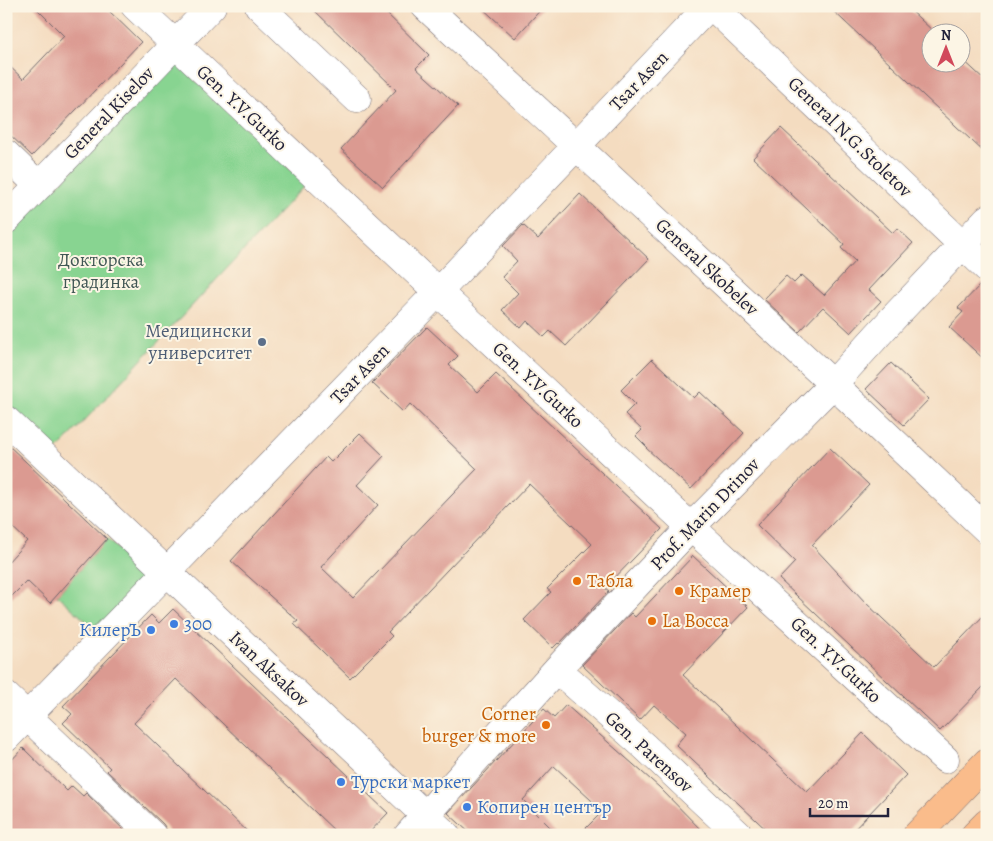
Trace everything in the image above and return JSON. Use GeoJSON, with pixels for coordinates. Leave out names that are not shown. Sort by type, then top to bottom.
{"type":"FeatureCollection","features":[{"type":"Feature","properties":{"kind":"main road"},"geometry":{"type":"LineString","coordinates":[[917,835],[987,762]]}},
{"type":"Feature","properties":{"kind":"main road"},"geometry":{"type":"LineString","coordinates":[[975,835],[987,822]]}},
{"type":"Feature","properties":{"kind":"street","name":"Gen. Y.V.Gurko"},"geometry":{"type":"LineString","coordinates":[[135,6],[438,292],[945,759]]}},
{"type":"Feature","properties":{"kind":"street","name":"General Kiselov"},"geometry":{"type":"LineString","coordinates":[[6,220],[212,6]]}},
{"type":"Feature","properties":{"kind":"street"},"geometry":{"type":"LineString","coordinates":[[259,6],[357,99]]}},
{"type":"Feature","properties":{"kind":"street","name":"General Skobelev"},"geometry":{"type":"LineString","coordinates":[[425,6],[834,384],[987,530]]}},
{"type":"Feature","properties":{"kind":"street","name":"Tsar Asen"},"geometry":{"type":"LineString","coordinates":[[6,738],[438,292],[711,6]]}},
{"type":"Feature","properties":{"kind":"street","name":"General N.G.Stoletov"},"geometry":{"type":"LineString","coordinates":[[711,6],[987,268]]}},
{"type":"Feature","properties":{"kind":"street"},"geometry":{"type":"LineString","coordinates":[[6,154],[38,186]]}},
{"type":"Feature","properties":{"kind":"street","name":"Prof. Marin Drinov"},"geometry":{"type":"LineString","coordinates":[[417,825],[557,670],[691,527],[834,384],[987,219]]}},
{"type":"Feature","properties":{"kind":"street","name":"Ivan Aksakov"},"geometry":{"type":"LineString","coordinates":[[6,420],[167,573],[417,825],[446,835]]}},
{"type":"Feature","properties":{"kind":"street","name":"Gen. Parensov"},"geometry":{"type":"LineString","coordinates":[[557,670],[645,747],[739,835]]}},
{"type":"Feature","properties":{"kind":"street"},"geometry":{"type":"LineString","coordinates":[[6,696],[152,835]]}},
{"type":"Feature","properties":{"kind":"green space","name":"Докторска градинка"},"geometry":{"type":"Polygon","coordinates":[[[177,63],[306,184],[57,450],[6,402],[6,238],[177,63]]]}},
{"type":"Feature","properties":{"kind":"green space"},"geometry":{"type":"Polygon","coordinates":[[[107,539],[148,577],[97,631],[57,595],[107,539]]]}},
{"type":"Feature","properties":{"kind":"building"},"geometry":{"type":"Polygon","coordinates":[[[34,6],[104,6],[141,42],[32,156],[6,131],[6,63],[23,79],[64,36],[34,6]]]}},
{"type":"Feature","properties":{"kind":"building"},"geometry":{"type":"Polygon","coordinates":[[[310,6],[379,6],[429,55],[416,68],[458,106],[383,187],[341,149],[396,90],[310,6]]]}},
{"type":"Feature","properties":{"kind":"building"},"geometry":{"type":"Polygon","coordinates":[[[480,6],[544,6],[515,38],[480,6]]]}},
{"type":"Feature","properties":{"kind":"building"},"geometry":{"type":"Polygon","coordinates":[[[828,6],[906,6],[923,22],[920,22],[920,72],[970,72],[970,66],[987,82],[987,155],[828,6]]]}},
{"type":"Feature","properties":{"kind":"building"},"geometry":{"type":"Polygon","coordinates":[[[781,128],[893,233],[897,228],[913,243],[869,290],[881,301],[851,333],[823,307],[799,332],[764,299],[786,276],[794,283],[802,275],[824,295],[855,261],[841,248],[844,244],[753,158],[781,128]]]}},
{"type":"Feature","properties":{"kind":"building"},"geometry":{"type":"Polygon","coordinates":[[[580,194],[649,259],[566,346],[550,331],[544,337],[527,321],[521,328],[502,310],[518,293],[502,277],[517,261],[503,246],[523,225],[538,239],[580,194]]]}},
{"type":"Feature","properties":{"kind":"building"},"geometry":{"type":"Polygon","coordinates":[[[982,283],[987,283],[987,362],[949,327],[963,312],[958,308],[982,283]]]}},
{"type":"Feature","properties":{"kind":"building"},"geometry":{"type":"Polygon","coordinates":[[[427,327],[458,356],[449,365],[478,392],[496,374],[662,529],[605,588],[609,591],[553,648],[524,620],[551,592],[547,589],[592,544],[529,484],[388,632],[392,636],[350,678],[294,624],[298,621],[231,561],[326,457],[331,462],[360,433],[384,456],[357,485],[378,505],[321,567],[353,598],[477,469],[410,404],[403,412],[372,383],[427,327]]]}},
{"type":"Feature","properties":{"kind":"building"},"geometry":{"type":"Polygon","coordinates":[[[652,359],[694,398],[700,392],[744,433],[691,489],[646,448],[636,436],[642,430],[625,414],[635,404],[621,390],[652,359]]]}},
{"type":"Feature","properties":{"kind":"building"},"geometry":{"type":"Polygon","coordinates":[[[891,363],[929,399],[904,425],[866,389],[891,363]]]}},
{"type":"Feature","properties":{"kind":"building"},"geometry":{"type":"Polygon","coordinates":[[[6,443],[107,539],[50,603],[27,581],[6,602],[6,564],[27,541],[6,521],[6,443]]]}},
{"type":"Feature","properties":{"kind":"building"},"geometry":{"type":"Polygon","coordinates":[[[830,448],[869,485],[812,545],[866,603],[934,667],[987,612],[987,683],[940,731],[779,579],[795,562],[757,525],[830,448]]]}},
{"type":"Feature","properties":{"kind":"building"},"geometry":{"type":"Polygon","coordinates":[[[693,556],[748,607],[683,675],[807,792],[863,733],[906,775],[849,835],[772,835],[676,745],[686,733],[654,705],[640,720],[582,665],[631,613],[635,617],[693,556]]]}},
{"type":"Feature","properties":{"kind":"building"},"geometry":{"type":"Polygon","coordinates":[[[173,609],[388,813],[367,835],[339,835],[176,679],[134,723],[251,835],[167,835],[167,830],[163,824],[107,771],[110,768],[63,723],[72,714],[63,706],[110,657],[151,615],[159,623],[173,609]]]}},
{"type":"Feature","properties":{"kind":"building"},"geometry":{"type":"Polygon","coordinates":[[[566,705],[659,787],[706,835],[579,835],[603,811],[554,766],[523,800],[558,835],[472,835],[448,813],[544,709],[554,718],[566,705]]]}},
{"type":"Feature","properties":{"kind":"building"},"geometry":{"type":"Polygon","coordinates":[[[23,748],[67,791],[72,786],[83,796],[86,793],[129,835],[6,835],[6,766],[23,748]]]}},
{"type":"Feature","properties":{"kind":"place","name":"Медицински университет"},"geometry":{"type":"Point","coordinates":[262,342]}},
{"type":"Feature","properties":{"kind":"place","name":"Табла"},"geometry":{"type":"Point","coordinates":[577,581]}},
{"type":"Feature","properties":{"kind":"place","name":"Крамер"},"geometry":{"type":"Point","coordinates":[679,591]}},
{"type":"Feature","properties":{"kind":"place","name":"La Bocca"},"geometry":{"type":"Point","coordinates":[652,621]}},
{"type":"Feature","properties":{"kind":"place","name":"300"},"geometry":{"type":"Point","coordinates":[174,624]}},
{"type":"Feature","properties":{"kind":"place","name":"КилерЪ"},"geometry":{"type":"Point","coordinates":[151,630]}},
{"type":"Feature","properties":{"kind":"place","name":"Corner burger & more"},"geometry":{"type":"Point","coordinates":[546,725]}},
{"type":"Feature","properties":{"kind":"place","name":"Турски маркет"},"geometry":{"type":"Point","coordinates":[341,782]}},
{"type":"Feature","properties":{"kind":"place","name":"Копирен център"},"geometry":{"type":"Point","coordinates":[467,807]}}]}
